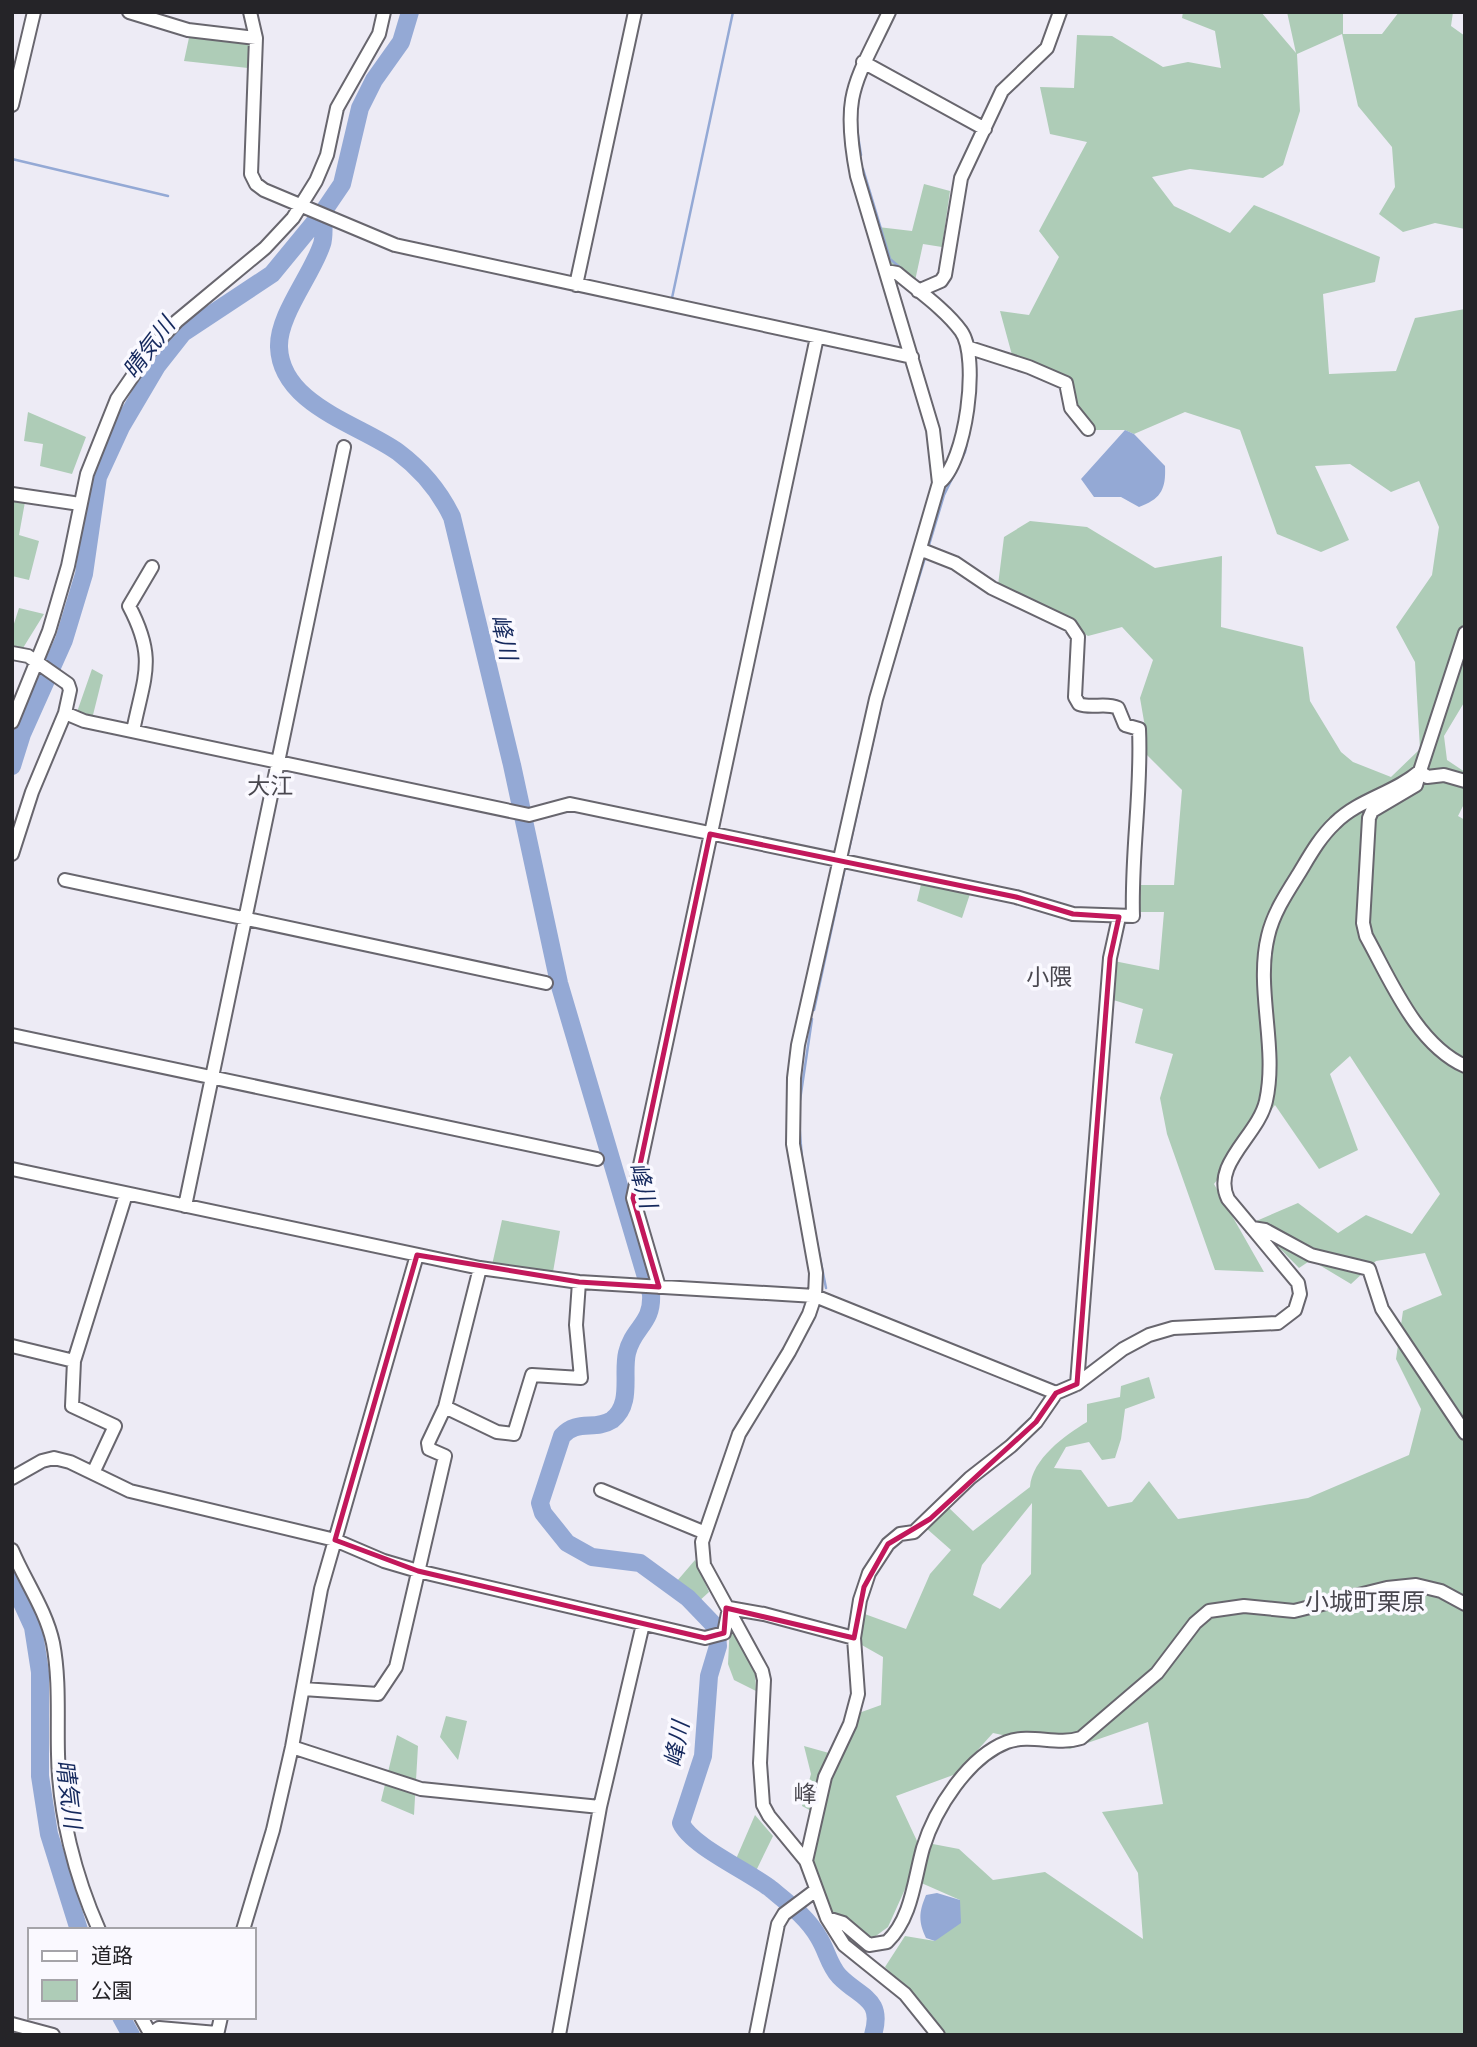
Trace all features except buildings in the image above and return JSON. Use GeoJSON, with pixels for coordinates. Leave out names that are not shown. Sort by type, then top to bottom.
{"type":"FeatureCollection","features":[{"type":"Feature","properties":{"kind":"street"},"geometry":{"type":"LineString","coordinates":[[12,105],[34,12]]}},
{"type":"Feature","properties":{"kind":"street"},"geometry":{"type":"LineString","coordinates":[[129,12],[188,30],[256,38]]}},
{"type":"Feature","properties":{"kind":"street"},"geometry":{"type":"LineString","coordinates":[[250,12],[256,38],[251,174],[256,184],[264,190],[395,245],[912,357]]}},
{"type":"Feature","properties":{"kind":"street"},"geometry":{"type":"LineString","coordinates":[[12,722],[38,665],[68,566],[80,505],[96,446],[132,375],[177,321],[265,248],[305,206],[327,155],[337,108],[379,34],[384,12]]}},
{"type":"Feature","properties":{"kind":"street"},"geometry":{"type":"LineString","coordinates":[[576,285],[635,12]]}},
{"type":"Feature","properties":{"kind":"street"},"geometry":{"type":"LineString","coordinates":[[889,12],[863,62],[850,95],[851,145],[857,176],[933,430],[939,483],[922,550],[876,699],[839,860],[794,1078],[793,1144],[816,1273],[815,1296],[809,1314],[789,1352],[739,1434],[704,1532],[704,1565],[758,1661],[764,1681],[760,1763],[764,1805],[769,1816],[806,1861],[827,1918],[844,1945],[905,1994],[938,2035]]}},
{"type":"Feature","properties":{"kind":"street"},"geometry":{"type":"LineString","coordinates":[[918,291],[942,281],[952,247],[957,192],[1002,91],[1047,48],[1060,12]]}},
{"type":"Feature","properties":{"kind":"street"},"geometry":{"type":"LineString","coordinates":[[863,62],[985,129]]}},
{"type":"Feature","properties":{"kind":"street"},"geometry":{"type":"LineString","coordinates":[[886,271],[897,273],[961,330],[970,348],[964,436],[946,478],[939,483]]}},
{"type":"Feature","properties":{"kind":"street"},"geometry":{"type":"LineString","coordinates":[[659,1287],[633,1198],[817,337]]}},
{"type":"Feature","properties":{"kind":"street"},"geometry":{"type":"LineString","coordinates":[[970,348],[1029,366],[1066,383],[1071,408],[1088,429]]}},
{"type":"Feature","properties":{"kind":"street"},"geometry":{"type":"LineString","coordinates":[[185,1206],[344,447]]}},
{"type":"Feature","properties":{"kind":"street"},"geometry":{"type":"LineString","coordinates":[[12,494],[80,505]]}},
{"type":"Feature","properties":{"kind":"street"},"geometry":{"type":"LineString","coordinates":[[65,713],[84,721],[529,815],[570,804],[1016,897],[1073,914],[1119,918],[1133,915],[1132,870],[1138,805],[1139,729],[1125,724],[1118,708],[1110,704],[1090,708],[1079,704],[1075,697],[1078,637],[1070,625],[992,588],[955,563],[922,550]]}},
{"type":"Feature","properties":{"kind":"street"},"geometry":{"type":"LineString","coordinates":[[134,731],[148,656],[144,634],[129,606],[152,567]]}},
{"type":"Feature","properties":{"kind":"street"},"geometry":{"type":"LineString","coordinates":[[1465,633],[1416,785],[1372,811],[1368,818],[1363,923],[1366,936],[1408,1011],[1446,1054],[1465,1066]]}},
{"type":"Feature","properties":{"kind":"street"},"geometry":{"type":"LineString","coordinates":[[12,653],[27,656],[68,684],[70,690],[65,713],[32,792],[12,854]]}},
{"type":"Feature","properties":{"kind":"street"},"geometry":{"type":"LineString","coordinates":[[1420,771],[1427,776],[1444,775],[1465,781]]}},
{"type":"Feature","properties":{"kind":"street"},"geometry":{"type":"LineString","coordinates":[[806,1861],[825,1777],[856,1702],[855,1638],[864,1587],[888,1544],[900,1534],[914,1532],[970,1478],[1011,1446],[1036,1422],[1056,1393],[1077,1384],[1123,1349],[1149,1335],[1173,1328],[1278,1323],[1288,1318],[1299,1303],[1298,1283],[1228,1199],[1223,1189],[1223,1175],[1255,1129],[1267,1098],[1265,951],[1271,925],[1314,848],[1335,822],[1357,805],[1407,783],[1420,771]]}},
{"type":"Feature","properties":{"kind":"street"},"geometry":{"type":"LineString","coordinates":[[65,880],[545,983]]}},
{"type":"Feature","properties":{"kind":"street"},"geometry":{"type":"LineString","coordinates":[[1077,1384],[1110,958],[1119,918]]}},
{"type":"Feature","properties":{"kind":"street"},"geometry":{"type":"LineString","coordinates":[[12,1035],[597,1159]]}},
{"type":"Feature","properties":{"kind":"street"},"geometry":{"type":"LineString","coordinates":[[12,1170],[480,1268],[579,1282],[815,1296],[1056,1393]]}},
{"type":"Feature","properties":{"kind":"street"},"geometry":{"type":"LineString","coordinates":[[93,1473],[115,1426],[72,1406],[74,1361],[126,1194]]}},
{"type":"Feature","properties":{"kind":"street"},"geometry":{"type":"LineString","coordinates":[[1252,1228],[1265,1230],[1311,1255],[1369,1269],[1382,1309],[1465,1433]]}},
{"type":"Feature","properties":{"kind":"street"},"geometry":{"type":"LineString","coordinates":[[244,1928],[273,1829],[292,1747],[321,1589],[416,1255]]}},
{"type":"Feature","properties":{"kind":"street"},"geometry":{"type":"LineString","coordinates":[[303,1689],[378,1694],[384,1689],[396,1667],[445,1456],[429,1448],[428,1443],[445,1407],[480,1268]]}},
{"type":"Feature","properties":{"kind":"street"},"geometry":{"type":"LineString","coordinates":[[445,1407],[497,1432],[514,1434],[532,1375],[581,1378],[576,1325],[579,1282]]}},
{"type":"Feature","properties":{"kind":"street"},"geometry":{"type":"LineString","coordinates":[[12,1346],[74,1361]]}},
{"type":"Feature","properties":{"kind":"street"},"geometry":{"type":"LineString","coordinates":[[12,1478],[41,1461],[54,1458],[130,1491],[335,1540],[384,1561],[418,1571],[643,1624],[718,1636],[729,1608]]}},
{"type":"Feature","properties":{"kind":"street"},"geometry":{"type":"LineString","coordinates":[[601,1490],[704,1532]]}},
{"type":"Feature","properties":{"kind":"street"},"geometry":{"type":"LineString","coordinates":[[12,1550],[47,1622],[53,1644],[58,1686],[61,1797],[86,1902],[98,1928]]}},
{"type":"Feature","properties":{"kind":"street"},"geometry":{"type":"LineString","coordinates":[[827,1918],[843,1923],[869,1945],[887,1941],[902,1921],[930,1830],[945,1802],[976,1763],[996,1748],[1018,1739],[1068,1742],[1081,1738],[1157,1673],[1195,1623],[1209,1611],[1244,1606],[1294,1611],[1404,1586],[1426,1586],[1465,1604]]}},
{"type":"Feature","properties":{"kind":"street"},"geometry":{"type":"LineString","coordinates":[[729,1608],[764,1614],[855,1638]]}},
{"type":"Feature","properties":{"kind":"street"},"geometry":{"type":"LineString","coordinates":[[559,2035],[600,1807],[643,1624]]}},
{"type":"Feature","properties":{"kind":"street"},"geometry":{"type":"LineString","coordinates":[[292,1747],[421,1789],[600,1807]]}},
{"type":"Feature","properties":{"kind":"street"},"geometry":{"type":"LineString","coordinates":[[756,2035],[778,1924],[784,1914],[816,1890]]}},
{"type":"Feature","properties":{"kind":"street"},"geometry":{"type":"LineString","coordinates":[[12,2024],[53,2035]]}},
{"type":"Feature","properties":{"kind":"street"},"geometry":{"type":"LineString","coordinates":[[150,2034],[159,2028],[217,2034]]}},
{"type":"Feature","properties":{"kind":"highlighted area"},"geometry":{"type":"Polygon","coordinates":[[[710,834],[1016,897],[1073,914],[1119,917],[1110,958],[1077,1384],[1056,1393],[1036,1422],[930,1519],[888,1544],[864,1587],[854,1638],[726,1608],[724,1633],[705,1638],[418,1571],[335,1540],[417,1255],[579,1282],[659,1287],[633,1198],[710,834]]]}},
{"type":"Feature","properties":{"kind":"green space"},"geometry":{"type":"Polygon","coordinates":[[[1183,12],[1261,12],[1296,53],[1287,12],[1343,12],[1343,34],[1382,34],[1399,12],[1453,12],[1451,26],[1465,36],[1465,229],[1435,223],[1403,232],[1379,214],[1395,187],[1392,147],[1358,106],[1342,34],[1297,54],[1300,111],[1283,165],[1263,178],[1190,169],[1152,177],[1174,206],[1230,233],[1254,205],[1380,257],[1375,282],[1323,294],[1329,374],[1396,371],[1415,318],[1465,309],[1465,701],[1444,736],[1447,760],[1465,772],[1465,802],[1458,816],[1465,820],[1465,2035],[947,2035],[885,1967],[905,1936],[935,1941],[960,1900],[910,1878],[888,1927],[857,1950],[826,1912],[810,1860],[819,1815],[802,1806],[811,1774],[804,1746],[836,1755],[856,1714],[881,1705],[883,1657],[860,1644],[862,1613],[906,1629],[930,1574],[951,1550],[926,1528],[947,1506],[973,1531],[1030,1487],[1032,1477],[1043,1458],[1060,1441],[1087,1422],[1087,1404],[1120,1397],[1121,1386],[1149,1377],[1155,1398],[1125,1409],[1115,1458],[1102,1460],[1089,1442],[1066,1447],[1054,1468],[1081,1470],[1108,1507],[1132,1502],[1149,1481],[1178,1519],[1308,1498],[1409,1455],[1421,1409],[1396,1359],[1403,1311],[1442,1295],[1425,1253],[1376,1261],[1351,1284],[1311,1260],[1299,1268],[1254,1222],[1298,1203],[1338,1233],[1366,1215],[1412,1234],[1440,1194],[1350,1056],[1330,1074],[1358,1150],[1319,1169],[1275,1105],[1214,1184],[1264,1272],[1215,1270],[1167,1134],[1160,1098],[1173,1054],[1135,1043],[1143,1009],[1110,999],[1114,961],[1159,970],[1164,912],[1139,912],[1135,885],[1174,885],[1182,790],[1144,752],[1145,727],[1140,698],[1153,660],[1122,627],[1088,636],[1052,612],[998,585],[1004,537],[1030,521],[1087,527],[1155,568],[1222,556],[1221,627],[1303,647],[1310,701],[1341,752],[1353,762],[1391,777],[1420,749],[1415,662],[1396,627],[1432,575],[1439,527],[1419,481],[1391,492],[1350,464],[1315,466],[1349,540],[1321,552],[1277,534],[1240,430],[1185,412],[1134,434],[1125,430],[1083,430],[1063,378],[1012,355],[1000,311],[1029,315],[1059,257],[1039,231],[1087,142],[1050,134],[1040,87],[1074,88],[1077,35],[1112,36],[1163,67],[1188,62],[1221,68],[1215,31],[1182,18],[1183,12]],[[1032,1503],[982,1565],[973,1595],[1000,1609],[1031,1574],[1032,1503]],[[1148,1722],[1070,1749],[993,1733],[956,1774],[896,1796],[917,1841],[959,1849],[993,1880],[1045,1872],[1143,1939],[1138,1873],[1102,1812],[1163,1804],[1148,1722]]]}},
{"type":"Feature","properties":{"kind":"green space"},"geometry":{"type":"Polygon","coordinates":[[[190,33],[252,42],[248,68],[184,61],[190,33]]]}},
{"type":"Feature","properties":{"kind":"green space"},"geometry":{"type":"Polygon","coordinates":[[[924,184],[950,191],[942,247],[923,244],[913,290],[891,274],[878,227],[912,231],[924,184]]]}},
{"type":"Feature","properties":{"kind":"green space"},"geometry":{"type":"Polygon","coordinates":[[[28,412],[86,437],[72,474],[40,466],[43,444],[24,441],[28,412]]]}},
{"type":"Feature","properties":{"kind":"green space"},"geometry":{"type":"Polygon","coordinates":[[[12,499],[25,502],[19,535],[39,541],[29,580],[12,576],[12,499]]]}},
{"type":"Feature","properties":{"kind":"green space"},"geometry":{"type":"Polygon","coordinates":[[[19,608],[44,614],[23,648],[12,645],[12,630],[19,608]]]}},
{"type":"Feature","properties":{"kind":"green space"},"geometry":{"type":"Polygon","coordinates":[[[92,669],[103,675],[92,719],[77,712],[92,669]]]}},
{"type":"Feature","properties":{"kind":"green space"},"geometry":{"type":"Polygon","coordinates":[[[923,876],[973,885],[962,918],[917,901],[923,876]]]}},
{"type":"Feature","properties":{"kind":"green space"},"geometry":{"type":"Polygon","coordinates":[[[502,1220],[560,1231],[553,1272],[492,1265],[502,1220]]]}},
{"type":"Feature","properties":{"kind":"green space"},"geometry":{"type":"Polygon","coordinates":[[[695,1560],[709,1592],[697,1603],[677,1581],[695,1560]]]}},
{"type":"Feature","properties":{"kind":"green space"},"geometry":{"type":"Polygon","coordinates":[[[730,1623],[755,1668],[756,1691],[734,1680],[728,1664],[730,1623]]]}},
{"type":"Feature","properties":{"kind":"green space"},"geometry":{"type":"Polygon","coordinates":[[[446,1716],[467,1721],[458,1760],[440,1737],[446,1716]]]}},
{"type":"Feature","properties":{"kind":"green space"},"geometry":{"type":"Polygon","coordinates":[[[397,1735],[418,1746],[414,1815],[381,1801],[397,1735]]]}},
{"type":"Feature","properties":{"kind":"green space"},"geometry":{"type":"Polygon","coordinates":[[[755,1815],[773,1836],[755,1873],[736,1859],[755,1815]]]}},
{"type":"Feature","properties":{"kind":"water"},"geometry":{"type":"Polygon","coordinates":[[[1125,430],[1134,434],[1165,466],[1165,481],[1161,492],[1153,500],[1139,507],[1121,497],[1094,497],[1081,479],[1125,430]]]}},
{"type":"Feature","properties":{"kind":"water"},"geometry":{"type":"Polygon","coordinates":[[[937,1893],[960,1900],[961,1923],[935,1941],[926,1938],[920,1916],[926,1895],[937,1893]]]}},
{"type":"Feature","properties":{"kind":"waterway","name":"晴気川"},"geometry":{"type":"LineString","coordinates":[[12,766],[22,734],[64,640],[84,574],[98,477],[121,427],[157,366],[183,333],[272,274],[323,212],[342,184],[360,108],[374,80],[401,42],[410,12]]}},
{"type":"Feature","properties":{"kind":"waterway"},"geometry":{"type":"LineString","coordinates":[[672,298],[733,12]]}},
{"type":"Feature","properties":{"kind":"waterway"},"geometry":{"type":"LineString","coordinates":[[856,123],[861,155]]}},
{"type":"Feature","properties":{"kind":"waterway"},"geometry":{"type":"LineString","coordinates":[[12,159],[168,196]]}},
{"type":"Feature","properties":{"kind":"waterway"},"geometry":{"type":"LineString","coordinates":[[863,169],[890,259],[902,269]]}},
{"type":"Feature","properties":{"kind":"waterway","name":"峰川"},"geometry":{"type":"LineString","coordinates":[[323,212],[322,244],[280,335],[279,347],[283,367],[293,384],[307,398],[398,452],[415,466],[436,489],[452,517],[512,765],[559,983],[651,1294],[649,1312],[627,1353],[625,1397],[622,1406],[612,1420],[599,1425],[580,1426],[562,1436],[540,1503],[543,1513],[567,1543],[592,1557],[640,1563],[688,1598],[713,1624],[718,1646],[709,1676],[703,1756],[681,1823],[696,1840],[771,1889],[803,1917],[819,1938],[839,1976],[873,2006],[876,2023],[873,2035]]}},
{"type":"Feature","properties":{"kind":"waterway"},"geometry":{"type":"LineString","coordinates":[[968,332],[973,341]]}},
{"type":"Feature","properties":{"kind":"waterway"},"geometry":{"type":"LineString","coordinates":[[929,545],[944,495],[965,452],[969,430]]}},
{"type":"Feature","properties":{"kind":"waterway"},"geometry":{"type":"LineString","coordinates":[[890,672],[925,558]]}},
{"type":"Feature","properties":{"kind":"waterway"},"geometry":{"type":"LineString","coordinates":[[847,858],[880,710]]}},
{"type":"Feature","properties":{"kind":"waterway"},"geometry":{"type":"LineString","coordinates":[[814,1010],[845,867]]}},
{"type":"Feature","properties":{"kind":"waterway"},"geometry":{"type":"LineString","coordinates":[[800,1100],[812,1019]]}},
{"type":"Feature","properties":{"kind":"waterway"},"geometry":{"type":"LineString","coordinates":[[799,1120],[802,1159]]}},
{"type":"Feature","properties":{"kind":"waterway"},"geometry":{"type":"LineString","coordinates":[[817,1243],[826,1288]]}},
{"type":"Feature","properties":{"kind":"waterway","name":"晴気川"},"geometry":{"type":"LineString","coordinates":[[12,1581],[33,1627],[40,1672],[40,1776],[49,1834],[78,1928]]}},
{"type":"Feature","properties":{"kind":"waterway","name":"晴気川"},"geometry":{"type":"LineString","coordinates":[[122,2019],[131,2035]]}},
{"type":"Feature","properties":{"kind":"district","name":"大江"},"geometry":{"type":"Point","coordinates":[270,785]}},
{"type":"Feature","properties":{"kind":"district","name":"小隈"},"geometry":{"type":"Point","coordinates":[1049,976]}},
{"type":"Feature","properties":{"kind":"district","name":"小城町栗原"},"geometry":{"type":"Point","coordinates":[1365,1600]}},
{"type":"Feature","properties":{"kind":"district","name":"峰"},"geometry":{"type":"Point","coordinates":[805,1793]}}]}
